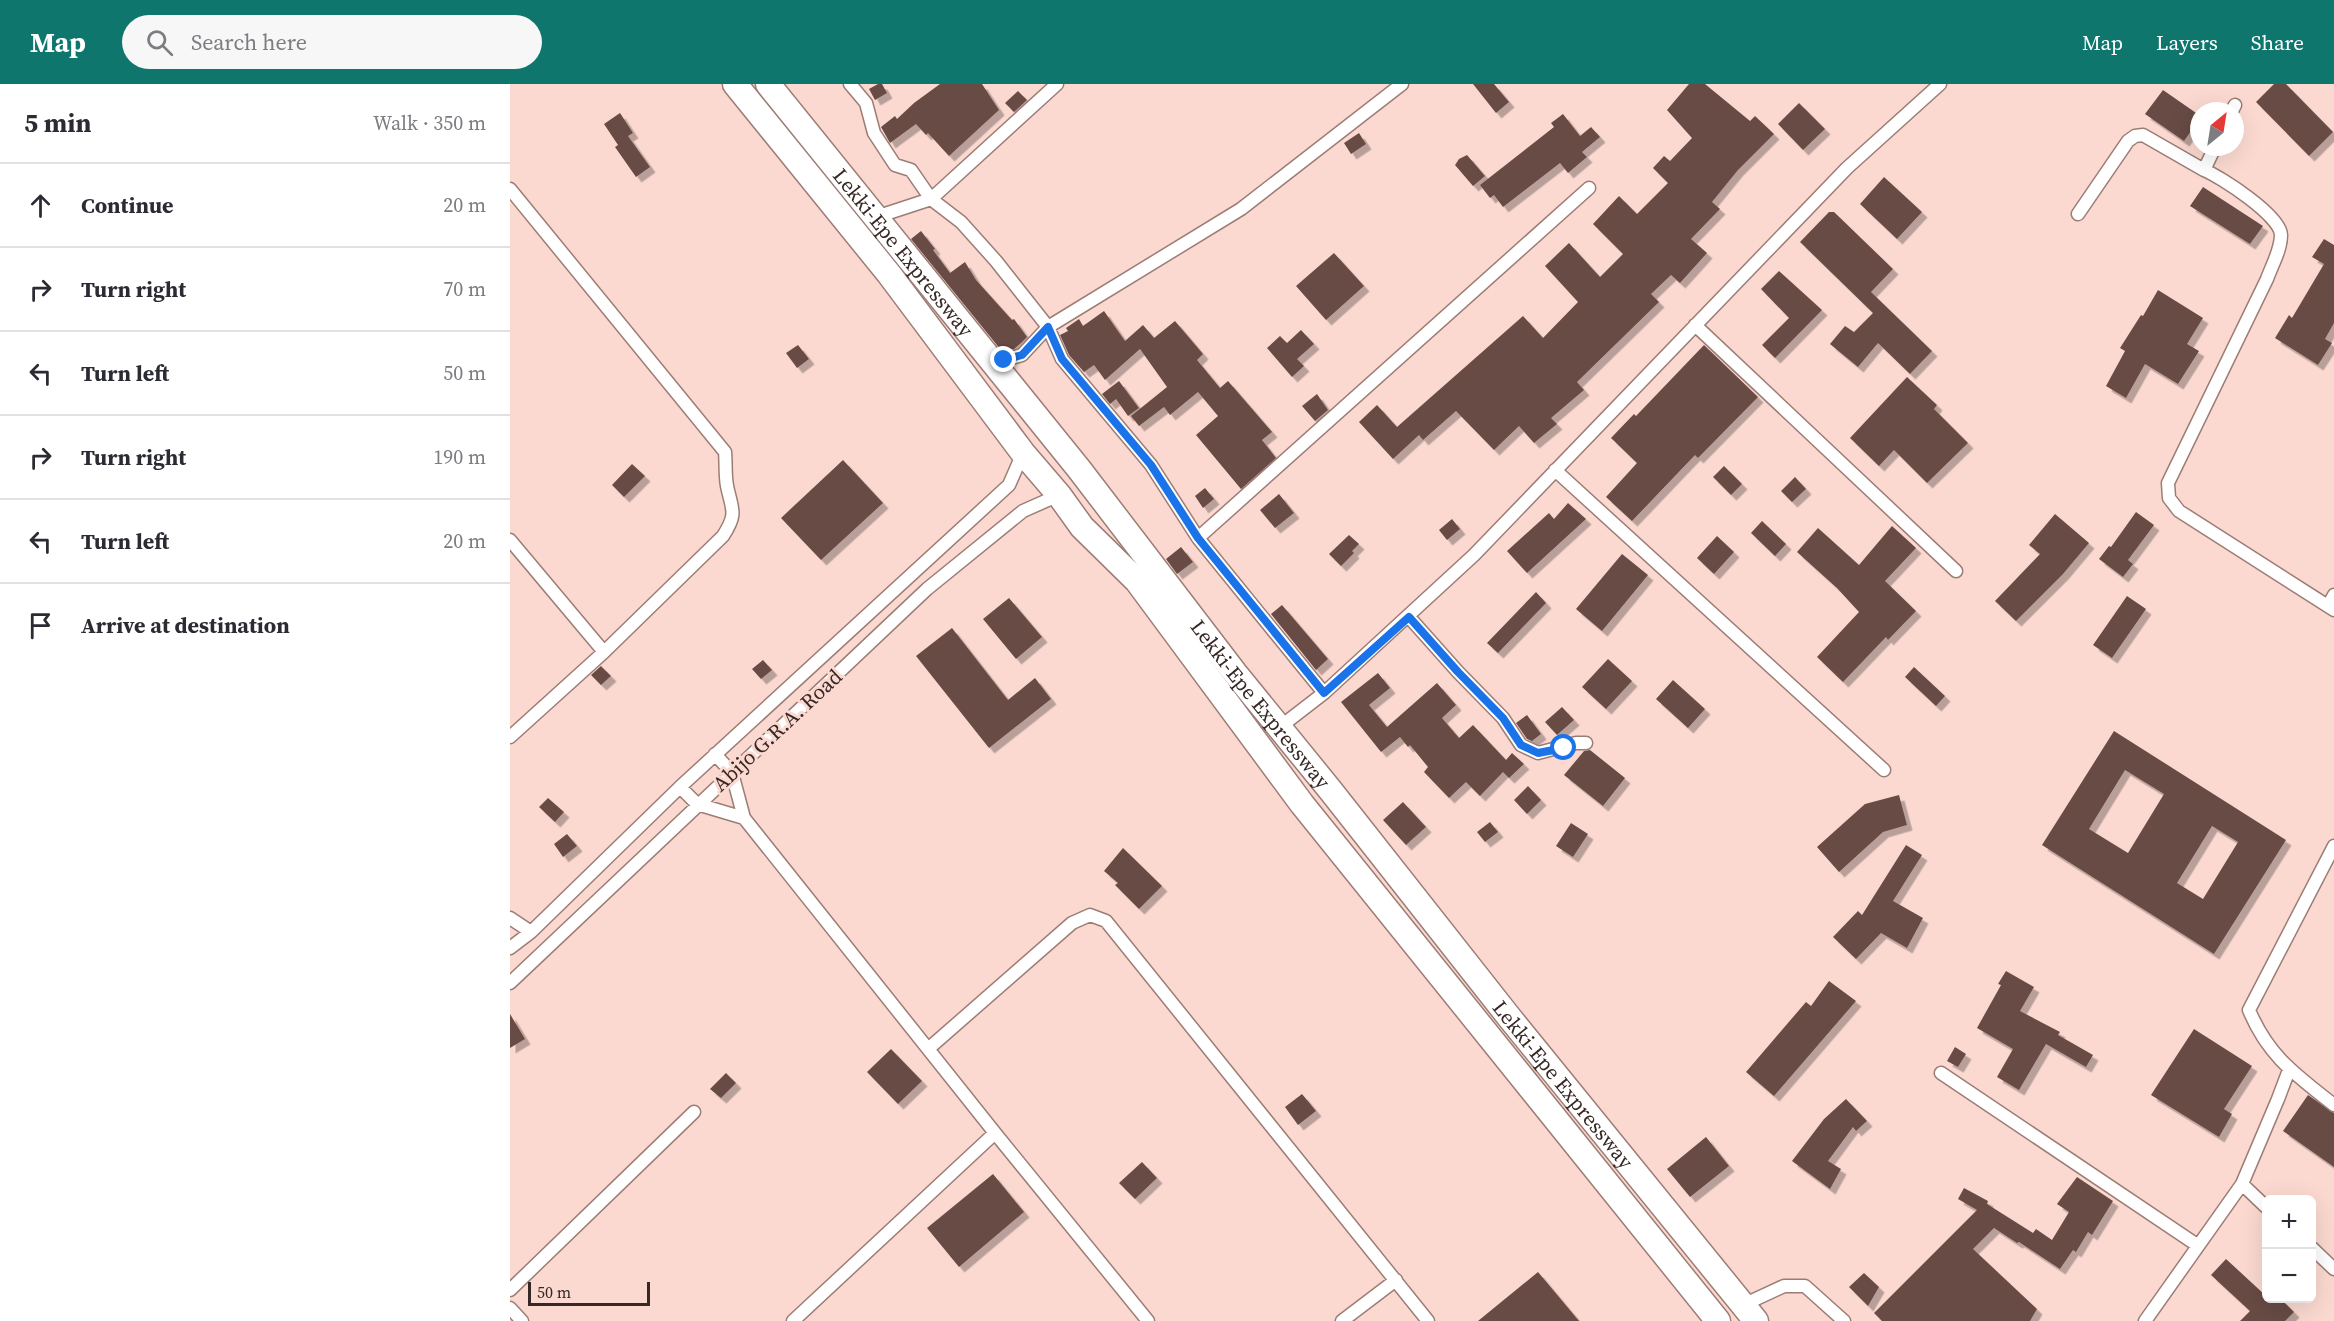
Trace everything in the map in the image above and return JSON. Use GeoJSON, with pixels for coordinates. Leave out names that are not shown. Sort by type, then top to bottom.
{"type":"FeatureCollection","features":[{"type":"Feature","properties":{"kind":"highway","name":"Lekki-Epe Expressway"},"geometry":{"type":"LineString","coordinates":[[735,84],[890,274],[1023,453],[1059,495],[1082,527],[1137,581],[1302,804],[1718,1321]]}},
{"type":"Feature","properties":{"kind":"highway","name":"Lekki-Epe Expressway"},"geometry":{"type":"LineString","coordinates":[[775,86],[876,217],[1079,469],[1235,673],[1750,1313]]}},
{"type":"Feature","properties":{"kind":"highway"},"geometry":{"type":"LineString","coordinates":[[1519,1072],[1541,1054]]}},
{"type":"Feature","properties":{"kind":"street"},"geometry":{"type":"LineString","coordinates":[[850,84],[866,103],[874,133],[895,165],[911,170],[931,199],[961,222],[996,261],[1048,327],[1062,359],[1151,465],[1198,538],[1324,693]]}},
{"type":"Feature","properties":{"kind":"street"},"geometry":{"type":"LineString","coordinates":[[876,217],[931,199],[1057,84]]}},
{"type":"Feature","properties":{"kind":"street"},"geometry":{"type":"LineString","coordinates":[[984,352],[1004,360],[1022,355],[1048,327],[1241,209],[1402,84]]}},
{"type":"Feature","properties":{"kind":"street"},"geometry":{"type":"LineString","coordinates":[[1280,727],[1324,693],[1474,555],[1847,168],[1940,84]]}},
{"type":"Feature","properties":{"kind":"street"},"geometry":{"type":"LineString","coordinates":[[2078,214],[2128,141],[2135,136],[2143,135],[2238,188],[2277,224],[2281,232],[2279,247],[2267,279],[2168,483],[2169,498],[2179,511],[2332,604]]}},
{"type":"Feature","properties":{"kind":"street"},"geometry":{"type":"LineString","coordinates":[[2204,170],[2211,156]]}},
{"type":"Feature","properties":{"kind":"street"},"geometry":{"type":"LineString","coordinates":[[1198,538],[1590,188]]}},
{"type":"Feature","properties":{"kind":"street"},"geometry":{"type":"LineString","coordinates":[[510,189],[725,452],[727,486],[733,501],[733,521],[723,536],[604,652],[510,736]]}},
{"type":"Feature","properties":{"kind":"street"},"geometry":{"type":"LineString","coordinates":[[1695,325],[1956,571]]}},
{"type":"Feature","properties":{"kind":"street","name":"Abijo G.R.A. Road"},"geometry":{"type":"LineString","coordinates":[[510,948],[531,932],[715,754],[1009,485],[1023,453]]}},
{"type":"Feature","properties":{"kind":"street"},"geometry":{"type":"LineString","coordinates":[[1555,470],[1884,770]]}},
{"type":"Feature","properties":{"kind":"street","name":"Abijo G.R.A. Road"},"geometry":{"type":"LineString","coordinates":[[510,983],[927,589],[1023,511],[1059,495]]}},
{"type":"Feature","properties":{"kind":"street"},"geometry":{"type":"LineString","coordinates":[[510,540],[604,652]]}},
{"type":"Feature","properties":{"kind":"street"},"geometry":{"type":"LineString","coordinates":[[1409,617],[1503,718],[1521,745],[1538,753],[1576,743],[1586,743]]}},
{"type":"Feature","properties":{"kind":"street"},"geometry":{"type":"LineString","coordinates":[[715,754],[732,773],[744,818],[1148,1321]]}},
{"type":"Feature","properties":{"kind":"street"},"geometry":{"type":"LineString","coordinates":[[680,787],[697,804],[744,818]]}},
{"type":"Feature","properties":{"kind":"street"},"geometry":{"type":"LineString","coordinates":[[2334,846],[2249,1010],[2259,1033],[2289,1070],[2334,1104]]}},
{"type":"Feature","properties":{"kind":"street"},"geometry":{"type":"LineString","coordinates":[[928,1049],[1072,923],[1090,915],[1106,921],[1428,1321]]}},
{"type":"Feature","properties":{"kind":"street"},"geometry":{"type":"LineString","coordinates":[[510,918],[531,932]]}},
{"type":"Feature","properties":{"kind":"street"},"geometry":{"type":"LineString","coordinates":[[2145,1321],[2242,1184],[2289,1070]]}},
{"type":"Feature","properties":{"kind":"street"},"geometry":{"type":"LineString","coordinates":[[1941,1073],[2197,1245]]}},
{"type":"Feature","properties":{"kind":"street"},"geometry":{"type":"LineString","coordinates":[[510,1290],[694,1112]]}},
{"type":"Feature","properties":{"kind":"street"},"geometry":{"type":"LineString","coordinates":[[793,1321],[995,1133]]}},
{"type":"Feature","properties":{"kind":"street"},"geometry":{"type":"LineString","coordinates":[[2242,1184],[2262,1203]]}},
{"type":"Feature","properties":{"kind":"street"},"geometry":{"type":"LineString","coordinates":[[2313,1249],[2334,1269]]}},
{"type":"Feature","properties":{"kind":"street"},"geometry":{"type":"LineString","coordinates":[[1342,1321],[1396,1280]]}},
{"type":"Feature","properties":{"kind":"street"},"geometry":{"type":"LineString","coordinates":[[1750,1313],[1784,1286],[1805,1286],[1844,1321]]}},
{"type":"Feature","properties":{"kind":"street"},"geometry":{"type":"LineString","coordinates":[[510,1308],[522,1321]]}},
{"type":"Feature","properties":{"kind":"building"},"geometry":{"type":"Polygon","coordinates":[[[882,84],[887,93],[875,100],[869,89],[882,84]]]}},
{"type":"Feature","properties":{"kind":"building"},"geometry":{"type":"Polygon","coordinates":[[[940,84],[982,84],[999,110],[949,156],[928,133],[926,135],[916,124],[890,143],[881,127],[895,116],[897,119],[940,84]]]}},
{"type":"Feature","properties":{"kind":"building"},"geometry":{"type":"Polygon","coordinates":[[[1473,84],[1494,84],[1509,102],[1496,113],[1473,84]]]}},
{"type":"Feature","properties":{"kind":"building"},"geometry":{"type":"Polygon","coordinates":[[[1689,84],[1705,84],[1750,121],[1755,116],[1774,134],[1738,170],[1712,202],[1720,209],[1691,239],[1707,253],[1680,283],[1671,275],[1651,294],[1659,302],[1577,382],[1584,390],[1551,418],[1557,424],[1534,443],[1519,426],[1494,450],[1456,411],[1423,440],[1419,435],[1393,459],[1359,422],[1377,405],[1397,427],[1523,316],[1543,338],[1578,302],[1545,266],[1569,243],[1600,277],[1623,254],[1593,224],[1619,196],[1637,214],[1668,183],[1653,168],[1664,156],[1670,161],[1692,138],[1667,110],[1689,84]]]}},
{"type":"Feature","properties":{"kind":"building"},"geometry":{"type":"Polygon","coordinates":[[[2274,84],[2286,84],[2333,132],[2309,156],[2256,102],[2274,84]]]}},
{"type":"Feature","properties":{"kind":"building"},"geometry":{"type":"Polygon","coordinates":[[[2163,90],[2190,109],[2190,133],[2184,141],[2145,114],[2163,90]]]}},
{"type":"Feature","properties":{"kind":"building"},"geometry":{"type":"Polygon","coordinates":[[[1018,91],[1027,100],[1014,112],[1005,103],[1018,91]]]}},
{"type":"Feature","properties":{"kind":"building"},"geometry":{"type":"Polygon","coordinates":[[[1799,103],[1825,129],[1803,150],[1778,124],[1799,103]]]}},
{"type":"Feature","properties":{"kind":"building"},"geometry":{"type":"Polygon","coordinates":[[[620,113],[633,133],[628,136],[650,167],[636,177],[615,147],[618,145],[604,124],[620,113]]]}},
{"type":"Feature","properties":{"kind":"building"},"geometry":{"type":"Polygon","coordinates":[[[1563,114],[1580,136],[1591,127],[1600,137],[1582,152],[1587,157],[1568,173],[1560,163],[1503,207],[1494,195],[1490,198],[1480,185],[1554,127],[1551,123],[1563,114]]]}},
{"type":"Feature","properties":{"kind":"building"},"geometry":{"type":"Polygon","coordinates":[[[1359,133],[1366,144],[1351,154],[1344,143],[1359,133]]]}},
{"type":"Feature","properties":{"kind":"building"},"geometry":{"type":"Polygon","coordinates":[[[1467,155],[1485,176],[1473,186],[1455,165],[1459,159],[1467,155]]]}},
{"type":"Feature","properties":{"kind":"building"},"geometry":{"type":"Polygon","coordinates":[[[1884,177],[1922,212],[1897,239],[1860,204],[1884,177]]]}},
{"type":"Feature","properties":{"kind":"building"},"geometry":{"type":"Polygon","coordinates":[[[2203,187],[2263,226],[2250,244],[2190,206],[2203,187]]]}},
{"type":"Feature","properties":{"kind":"building"},"geometry":{"type":"Polygon","coordinates":[[[1829,212],[1834,212],[1893,269],[1871,292],[1932,351],[1910,374],[1878,343],[1858,367],[1830,344],[1845,326],[1854,332],[1873,313],[1800,242],[1829,212]]]}},
{"type":"Feature","properties":{"kind":"building"},"geometry":{"type":"Polygon","coordinates":[[[921,231],[950,273],[965,262],[976,280],[1012,320],[1014,319],[1027,337],[1014,349],[1001,350],[911,239],[921,231]]]}},
{"type":"Feature","properties":{"kind":"building"},"geometry":{"type":"Polygon","coordinates":[[[2324,239],[2334,245],[2334,323],[2325,339],[2332,343],[2318,365],[2275,338],[2289,315],[2292,318],[2324,264],[2312,257],[2324,239]]]}},
{"type":"Feature","properties":{"kind":"building"},"geometry":{"type":"Polygon","coordinates":[[[1334,253],[1364,286],[1326,320],[1296,286],[1334,253]]]}},
{"type":"Feature","properties":{"kind":"building"},"geometry":{"type":"Polygon","coordinates":[[[1779,271],[1822,310],[1775,358],[1762,345],[1789,318],[1761,289],[1779,271]]]}},
{"type":"Feature","properties":{"kind":"building"},"geometry":{"type":"Polygon","coordinates":[[[2158,290],[2203,318],[2187,344],[2199,351],[2178,384],[2145,364],[2126,398],[2106,386],[2125,351],[2120,348],[2158,290]]]}},
{"type":"Feature","properties":{"kind":"building"},"geometry":{"type":"Polygon","coordinates":[[[1104,311],[1125,341],[1143,325],[1154,338],[1175,321],[1203,354],[1197,360],[1220,388],[1228,381],[1272,432],[1262,440],[1276,458],[1241,489],[1196,435],[1218,416],[1198,392],[1170,415],[1164,407],[1139,426],[1131,416],[1167,387],[1140,349],[1105,380],[1094,365],[1084,372],[1069,355],[1060,335],[1068,331],[1066,328],[1079,319],[1083,326],[1104,311]]]}},
{"type":"Feature","properties":{"kind":"building"},"geometry":{"type":"Polygon","coordinates":[[[1301,330],[1314,344],[1297,359],[1304,366],[1292,377],[1267,348],[1280,336],[1287,343],[1301,330]]]}},
{"type":"Feature","properties":{"kind":"building"},"geometry":{"type":"Polygon","coordinates":[[[798,345],[809,359],[797,368],[786,353],[798,345]]]}},
{"type":"Feature","properties":{"kind":"building"},"geometry":{"type":"Polygon","coordinates":[[[1704,345],[1758,397],[1698,458],[1695,455],[1632,521],[1606,497],[1637,463],[1611,438],[1634,414],[1636,416],[1704,345]]]}},
{"type":"Feature","properties":{"kind":"building"},"geometry":{"type":"Polygon","coordinates":[[[1907,377],[1937,405],[1934,409],[1968,443],[1927,483],[1894,450],[1879,466],[1850,438],[1907,377]]]}},
{"type":"Feature","properties":{"kind":"building"},"geometry":{"type":"Polygon","coordinates":[[[1119,381],[1139,408],[1128,416],[1116,399],[1110,404],[1102,394],[1119,381]]]}},
{"type":"Feature","properties":{"kind":"building"},"geometry":{"type":"Polygon","coordinates":[[[1317,394],[1328,410],[1315,421],[1302,406],[1317,394]]]}},
{"type":"Feature","properties":{"kind":"building"},"geometry":{"type":"Polygon","coordinates":[[[843,460],[883,503],[821,560],[781,518],[843,460]]]}},
{"type":"Feature","properties":{"kind":"building"},"geometry":{"type":"Polygon","coordinates":[[[632,464],[645,476],[624,497],[612,485],[632,464]]]}},
{"type":"Feature","properties":{"kind":"building"},"geometry":{"type":"Polygon","coordinates":[[[1724,466],[1742,484],[1731,495],[1713,477],[1724,466]]]}},
{"type":"Feature","properties":{"kind":"building"},"geometry":{"type":"Polygon","coordinates":[[[1795,477],[1806,489],[1792,502],[1781,491],[1795,477]]]}},
{"type":"Feature","properties":{"kind":"building"},"geometry":{"type":"Polygon","coordinates":[[[1205,488],[1214,499],[1203,508],[1195,496],[1205,488]]]}},
{"type":"Feature","properties":{"kind":"building"},"geometry":{"type":"Polygon","coordinates":[[[1279,494],[1294,513],[1275,528],[1260,510],[1279,494]]]}},
{"type":"Feature","properties":{"kind":"building"},"geometry":{"type":"Polygon","coordinates":[[[1568,503],[1586,519],[1527,573],[1507,551],[1549,513],[1554,519],[1568,503]]]}},
{"type":"Feature","properties":{"kind":"building"},"geometry":{"type":"Polygon","coordinates":[[[2136,512],[2154,525],[2128,560],[2133,564],[2123,577],[2099,559],[2109,546],[2111,547],[2136,512]]]}},
{"type":"Feature","properties":{"kind":"building"},"geometry":{"type":"Polygon","coordinates":[[[2055,514],[2089,543],[2063,574],[2016,621],[1995,601],[2040,554],[2029,545],[2055,514]]]}},
{"type":"Feature","properties":{"kind":"building"},"geometry":{"type":"Polygon","coordinates":[[[1452,519],[1460,529],[1447,540],[1439,530],[1452,519]]]}},
{"type":"Feature","properties":{"kind":"building"},"geometry":{"type":"Polygon","coordinates":[[[1762,521],[1786,544],[1775,556],[1751,533],[1762,521]]]}},
{"type":"Feature","properties":{"kind":"building"},"geometry":{"type":"Polygon","coordinates":[[[1892,526],[1916,548],[1885,581],[1916,611],[1888,640],[1886,637],[1843,682],[1817,657],[1859,612],[1837,588],[1797,552],[1818,528],[1859,565],[1892,526]]]}},
{"type":"Feature","properties":{"kind":"building"},"geometry":{"type":"Polygon","coordinates":[[[1349,535],[1359,544],[1352,551],[1354,553],[1341,566],[1329,554],[1349,535]]]}},
{"type":"Feature","properties":{"kind":"building"},"geometry":{"type":"Polygon","coordinates":[[[1717,536],[1734,552],[1714,574],[1697,558],[1717,536]]]}},
{"type":"Feature","properties":{"kind":"building"},"geometry":{"type":"Polygon","coordinates":[[[1181,547],[1193,562],[1177,574],[1166,559],[1181,547]]]}},
{"type":"Feature","properties":{"kind":"building"},"geometry":{"type":"Polygon","coordinates":[[[1622,554],[1648,575],[1602,631],[1576,609],[1622,554]]]}},
{"type":"Feature","properties":{"kind":"building"},"geometry":{"type":"Polygon","coordinates":[[[1536,592],[1546,603],[1498,653],[1487,643],[1536,592]]]}},
{"type":"Feature","properties":{"kind":"building"},"geometry":{"type":"Polygon","coordinates":[[[2127,596],[2146,609],[2112,658],[2093,645],[2127,596]]]}},
{"type":"Feature","properties":{"kind":"building"},"geometry":{"type":"Polygon","coordinates":[[[1009,598],[1042,637],[1016,659],[983,619],[1009,598]]]}},
{"type":"Feature","properties":{"kind":"building"},"geometry":{"type":"Polygon","coordinates":[[[1282,605],[1328,659],[1316,670],[1271,614],[1282,605]]]}},
{"type":"Feature","properties":{"kind":"building"},"geometry":{"type":"Polygon","coordinates":[[[952,628],[1008,700],[1035,678],[1051,699],[989,748],[916,656],[952,628]]]}},
{"type":"Feature","properties":{"kind":"building"},"geometry":{"type":"Polygon","coordinates":[[[1608,659],[1632,681],[1606,709],[1582,687],[1608,659]]]}},
{"type":"Feature","properties":{"kind":"building"},"geometry":{"type":"Polygon","coordinates":[[[763,660],[772,670],[761,679],[752,669],[763,660]]]}},
{"type":"Feature","properties":{"kind":"building"},"geometry":{"type":"Polygon","coordinates":[[[601,666],[611,676],[601,685],[591,675],[601,666]]]}},
{"type":"Feature","properties":{"kind":"building"},"geometry":{"type":"Polygon","coordinates":[[[1914,667],[1945,696],[1936,706],[1905,677],[1914,667]]]}},
{"type":"Feature","properties":{"kind":"building"},"geometry":{"type":"Polygon","coordinates":[[[1378,673],[1390,688],[1369,705],[1387,727],[1437,683],[1456,705],[1442,718],[1459,738],[1473,725],[1506,760],[1512,753],[1524,764],[1509,778],[1503,772],[1480,796],[1466,782],[1449,798],[1424,772],[1428,767],[1410,745],[1408,747],[1400,737],[1381,752],[1341,702],[1378,673]]]}},
{"type":"Feature","properties":{"kind":"building"},"geometry":{"type":"Polygon","coordinates":[[[1673,680],[1705,709],[1688,728],[1656,699],[1673,680]]]}},
{"type":"Feature","properties":{"kind":"building"},"geometry":{"type":"Polygon","coordinates":[[[1562,707],[1574,720],[1557,735],[1545,722],[1562,707]]]}},
{"type":"Feature","properties":{"kind":"building"},"geometry":{"type":"Polygon","coordinates":[[[1527,715],[1541,734],[1532,741],[1527,739],[1516,723],[1527,715]]]}},
{"type":"Feature","properties":{"kind":"building"},"geometry":{"type":"Polygon","coordinates":[[[2114,731],[2286,840],[2214,954],[2042,845],[2114,731]],[[2125,770],[2089,829],[2128,853],[2164,794],[2125,770]],[[2212,826],[2177,883],[2203,899],[2238,842],[2212,826]]]}},
{"type":"Feature","properties":{"kind":"building"},"geometry":{"type":"Polygon","coordinates":[[[1590,750],[1625,778],[1603,806],[1564,775],[1584,751],[1590,750]]]}},
{"type":"Feature","properties":{"kind":"building"},"geometry":{"type":"Polygon","coordinates":[[[1528,786],[1541,800],[1527,814],[1514,800],[1528,786]]]}},
{"type":"Feature","properties":{"kind":"building"},"geometry":{"type":"Polygon","coordinates":[[[1899,795],[1907,825],[1883,832],[1839,872],[1817,847],[1865,804],[1899,795]]]}},
{"type":"Feature","properties":{"kind":"building"},"geometry":{"type":"Polygon","coordinates":[[[548,798],[564,812],[555,822],[539,807],[548,798]]]}},
{"type":"Feature","properties":{"kind":"building"},"geometry":{"type":"Polygon","coordinates":[[[1403,802],[1426,827],[1406,845],[1383,820],[1403,802]]]}},
{"type":"Feature","properties":{"kind":"building"},"geometry":{"type":"Polygon","coordinates":[[[1490,822],[1498,832],[1485,842],[1477,832],[1490,822]]]}},
{"type":"Feature","properties":{"kind":"building"},"geometry":{"type":"Polygon","coordinates":[[[1571,823],[1588,834],[1573,857],[1556,846],[1571,823]]]}},
{"type":"Feature","properties":{"kind":"building"},"geometry":{"type":"Polygon","coordinates":[[[567,834],[577,846],[563,857],[554,844],[567,834]]]}},
{"type":"Feature","properties":{"kind":"building"},"geometry":{"type":"Polygon","coordinates":[[[1906,845],[1922,855],[1893,901],[1923,918],[1907,948],[1881,933],[1856,959],[1833,937],[1858,911],[1862,915],[1906,845]]]}},
{"type":"Feature","properties":{"kind":"building"},"geometry":{"type":"Polygon","coordinates":[[[1123,848],[1162,886],[1139,909],[1115,885],[1118,883],[1104,871],[1123,848]]]}},
{"type":"Feature","properties":{"kind":"building"},"geometry":{"type":"Polygon","coordinates":[[[2006,971],[2034,987],[2020,1011],[2060,1032],[2058,1035],[2093,1055],[2086,1067],[2046,1044],[2019,1090],[1997,1077],[2013,1049],[1977,1028],[2001,985],[1998,984],[2006,971]]]}},
{"type":"Feature","properties":{"kind":"building"},"geometry":{"type":"Polygon","coordinates":[[[1829,981],[1856,1001],[1774,1096],[1746,1072],[1806,1002],[1811,1006],[1829,981]]]}},
{"type":"Feature","properties":{"kind":"building"},"geometry":{"type":"Polygon","coordinates":[[[510,1014],[525,1039],[510,1048],[510,1014]]]}},
{"type":"Feature","properties":{"kind":"building"},"geometry":{"type":"Polygon","coordinates":[[[2194,1029],[2252,1066],[2224,1109],[2232,1114],[2219,1137],[2151,1095],[2194,1029]]]}},
{"type":"Feature","properties":{"kind":"building"},"geometry":{"type":"Polygon","coordinates":[[[1955,1047],[1966,1054],[1958,1067],[1947,1061],[1955,1047]]]}},
{"type":"Feature","properties":{"kind":"building"},"geometry":{"type":"Polygon","coordinates":[[[891,1049],[922,1081],[898,1104],[867,1072],[891,1049]]]}},
{"type":"Feature","properties":{"kind":"building"},"geometry":{"type":"Polygon","coordinates":[[[726,1073],[736,1083],[721,1098],[710,1089],[726,1073]]]}},
{"type":"Feature","properties":{"kind":"building"},"geometry":{"type":"Polygon","coordinates":[[[1302,1094],[1316,1111],[1298,1125],[1285,1107],[1302,1094]]]}},
{"type":"Feature","properties":{"kind":"building"},"geometry":{"type":"Polygon","coordinates":[[[2308,1095],[2334,1113],[2334,1167],[2283,1131],[2308,1095]]]}},
{"type":"Feature","properties":{"kind":"building"},"geometry":{"type":"Polygon","coordinates":[[[1846,1099],[1867,1121],[1856,1131],[1853,1127],[1828,1161],[1841,1169],[1830,1189],[1792,1161],[1824,1119],[1846,1099]]]}},
{"type":"Feature","properties":{"kind":"building"},"geometry":{"type":"Polygon","coordinates":[[[1706,1137],[1729,1166],[1690,1197],[1667,1169],[1706,1137]]]}},
{"type":"Feature","properties":{"kind":"building"},"geometry":{"type":"Polygon","coordinates":[[[1142,1162],[1157,1178],[1135,1199],[1119,1183],[1142,1162]]]}},
{"type":"Feature","properties":{"kind":"building"},"geometry":{"type":"Polygon","coordinates":[[[993,1174],[1024,1212],[959,1267],[927,1228],[993,1174]]]}},
{"type":"Feature","properties":{"kind":"building"},"geometry":{"type":"Polygon","coordinates":[[[2077,1177],[2113,1201],[2092,1235],[2088,1232],[2076,1252],[2073,1250],[2060,1269],[1994,1228],[1973,1249],[2037,1309],[2030,1321],[1882,1321],[1874,1313],[1977,1210],[1958,1199],[1964,1188],[1988,1201],[1987,1204],[2033,1233],[2036,1229],[2052,1240],[2069,1212],[2057,1204],[2077,1177]]]}},
{"type":"Feature","properties":{"kind":"building"},"geometry":{"type":"Polygon","coordinates":[[[2226,1259],[2262,1292],[2262,1303],[2285,1303],[2294,1312],[2285,1321],[2240,1321],[2250,1311],[2211,1275],[2226,1259]]]}},
{"type":"Feature","properties":{"kind":"building"},"geometry":{"type":"Polygon","coordinates":[[[1538,1272],[1579,1321],[1478,1321],[1538,1272]]]}},
{"type":"Feature","properties":{"kind":"building"},"geometry":{"type":"Polygon","coordinates":[[[1864,1273],[1879,1287],[1868,1306],[1849,1287],[1864,1273]]]}},
{"type":"Feature","properties":{"kind":"route"},"geometry":{"type":"LineString","coordinates":[[1004,360],[1022,355],[1048,327],[1062,359],[1151,465],[1198,538],[1324,693],[1409,617],[1503,718],[1521,745],[1538,753],[1564,748]]}}]}
